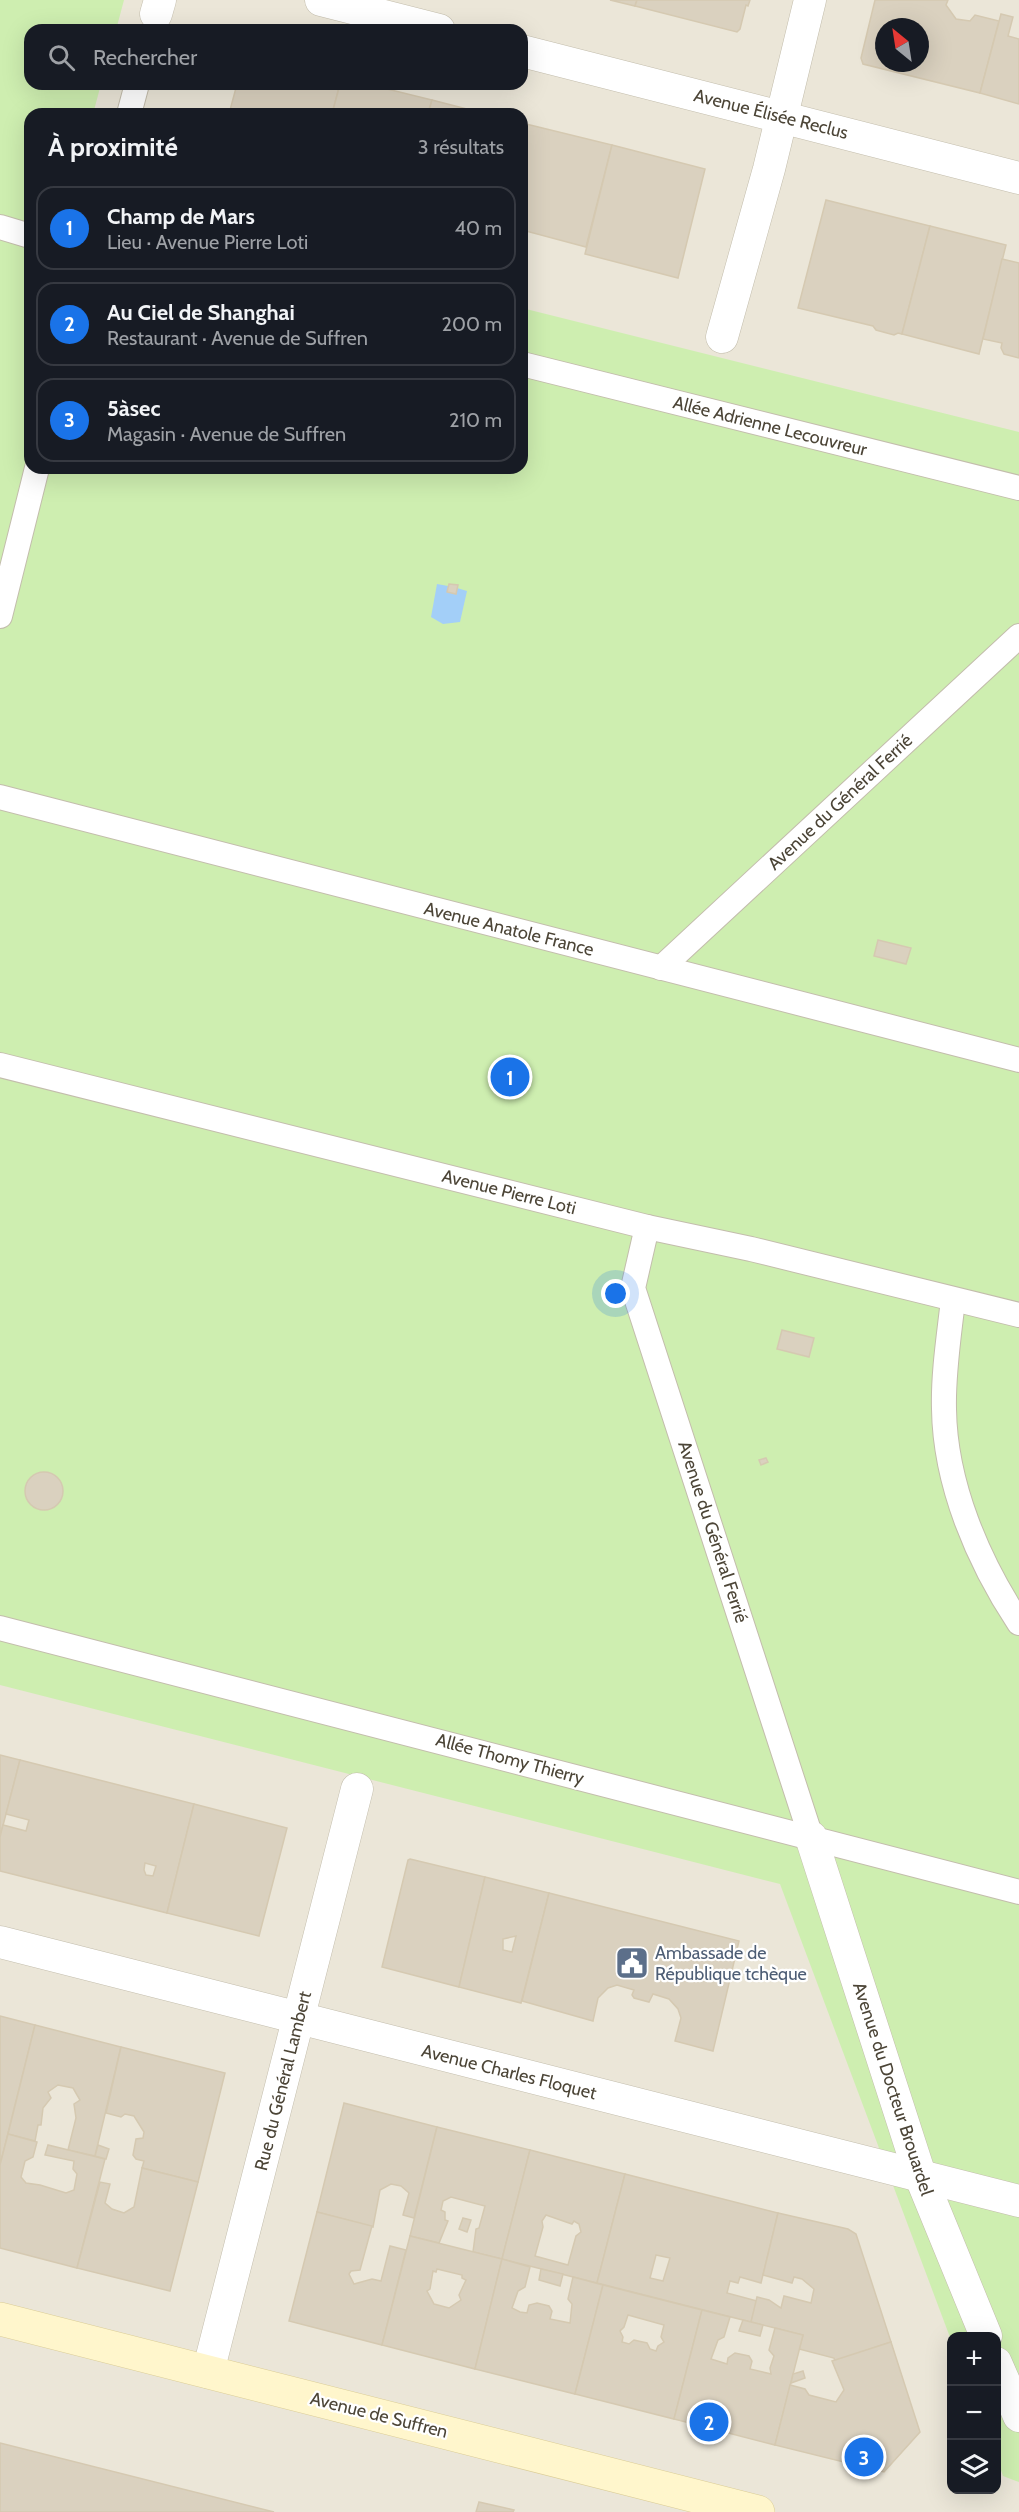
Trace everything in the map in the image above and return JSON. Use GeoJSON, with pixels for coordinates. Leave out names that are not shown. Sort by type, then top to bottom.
{"type":"FeatureCollection","features":[{"type":"Feature","properties":{"kind":"main road","name":"Avenue de Suffren"},"geometry":{"type":"LineString","coordinates":[[0,2319],[758,2512]]}},
{"type":"Feature","properties":{"kind":"street"},"geometry":{"type":"LineString","coordinates":[[321,0],[415,24]]}},
{"type":"Feature","properties":{"kind":"street"},"geometry":{"type":"LineString","coordinates":[[722,337],[810,0]]}},
{"type":"Feature","properties":{"kind":"street","name":"Avenue Élisée Reclus"},"geometry":{"type":"LineString","coordinates":[[528,53],[1019,178]]}},
{"type":"Feature","properties":{"kind":"street"},"geometry":{"type":"LineString","coordinates":[[131,108],[135,90]]}},
{"type":"Feature","properties":{"kind":"street"},"geometry":{"type":"LineString","coordinates":[[0,227],[24,234]]}},
{"type":"Feature","properties":{"kind":"street","name":"Allée Adrienne Lecouvreur"},"geometry":{"type":"LineString","coordinates":[[528,365],[1019,488]]}},
{"type":"Feature","properties":{"kind":"street"},"geometry":{"type":"LineString","coordinates":[[0,616],[36,474]]}},
{"type":"Feature","properties":{"kind":"street","name":"Avenue du Général Ferrié"},"geometry":{"type":"LineString","coordinates":[[661,968],[1019,636]]}},
{"type":"Feature","properties":{"kind":"street","name":"Avenue Anatole France"},"geometry":{"type":"LineString","coordinates":[[0,797],[1019,1060]]}},
{"type":"Feature","properties":{"kind":"street","name":"Avenue Pierre Loti"},"geometry":{"type":"LineString","coordinates":[[0,1065],[647,1227],[817,1265],[1019,1315]]}},
{"type":"Feature","properties":{"kind":"street","name":"Avenue du Général Ferrié"},"geometry":{"type":"LineString","coordinates":[[647,1227],[633,1288],[811,1837]]}},
{"type":"Feature","properties":{"kind":"street"},"geometry":{"type":"LineString","coordinates":[[953,1300],[944,1409],[949,1462],[963,1512],[990,1570],[1019,1623]]}},
{"type":"Feature","properties":{"kind":"street","name":"Allée Thomy Thierry"},"geometry":{"type":"LineString","coordinates":[[0,1628],[1019,1892]]}},
{"type":"Feature","properties":{"kind":"street","name":"Rue du Général Lambert"},"geometry":{"type":"LineString","coordinates":[[208,2372],[357,1789]]}},
{"type":"Feature","properties":{"kind":"street","name":"Avenue du Docteur Brouardel"},"geometry":{"type":"LineString","coordinates":[[811,1837],[920,2175],[984,2332]]}},
{"type":"Feature","properties":{"kind":"street","name":"Avenue Charles Floquet"},"geometry":{"type":"LineString","coordinates":[[0,1942],[1019,2201]]}},
{"type":"Feature","properties":{"kind":"street"},"geometry":{"type":"LineString","coordinates":[[1001,2375],[1019,2416]]}},
{"type":"Feature","properties":{"kind":"shaded area"},"geometry":{"type":"Polygon","coordinates":[[[0,0],[1019,0],[1019,2512],[0,2512],[0,0]]]}},
{"type":"Feature","properties":{"kind":"green space"},"geometry":{"type":"Polygon","coordinates":[[[0,0],[124,0],[118,24],[24,24],[24,90],[99,90],[95,108],[24,108],[24,474],[528,474],[528,309],[1019,432],[1019,2482],[1003,2476],[1001,2470],[1001,2332],[948,2332],[780,1884],[0,1685],[0,0]]]}},
{"type":"Feature","properties":{"kind":"water"},"geometry":{"type":"Polygon","coordinates":[[[437,584],[448,586],[447,592],[455,594],[457,588],[467,591],[460,622],[443,624],[431,617],[437,584]]]}},
{"type":"Feature","properties":{"kind":"building"},"geometry":{"type":"Polygon","coordinates":[[[610,0],[637,0],[635,6],[610,0]]]}},
{"type":"Feature","properties":{"kind":"building"},"geometry":{"type":"Polygon","coordinates":[[[637,0],[750,0],[748,6],[746,5],[740,29],[737,32],[635,6],[637,0]]]}},
{"type":"Feature","properties":{"kind":"building"},"geometry":{"type":"Polygon","coordinates":[[[875,0],[948,0],[946,5],[956,19],[970,21],[975,15],[999,21],[980,93],[895,72],[929,72],[929,18],[875,18],[875,67],[863,64],[861,58],[875,0]]]}},
{"type":"Feature","properties":{"kind":"building"},"geometry":{"type":"Polygon","coordinates":[[[1001,14],[1013,17],[1008,36],[1019,39],[1019,104],[980,93],[1001,14]]]}},
{"type":"Feature","properties":{"kind":"building"},"geometry":{"type":"Polygon","coordinates":[[[235,90],[338,90],[334,108],[231,108],[235,90]]]}},
{"type":"Feature","properties":{"kind":"building"},"geometry":{"type":"Polygon","coordinates":[[[338,90],[391,90],[432,100],[430,108],[334,108],[338,90]]]}},
{"type":"Feature","properties":{"kind":"building"},"geometry":{"type":"Polygon","coordinates":[[[432,100],[463,108],[430,108],[432,100]]]}},
{"type":"Feature","properties":{"kind":"building"},"geometry":{"type":"Polygon","coordinates":[[[528,124],[612,145],[586,247],[528,232],[528,124]]]}},
{"type":"Feature","properties":{"kind":"building"},"geometry":{"type":"Polygon","coordinates":[[[612,145],[705,169],[678,278],[585,254],[612,145]]]}},
{"type":"Feature","properties":{"kind":"building"},"geometry":{"type":"Polygon","coordinates":[[[826,200],[930,226],[902,334],[894,335],[876,330],[873,326],[798,308],[826,200]]]}},
{"type":"Feature","properties":{"kind":"building"},"geometry":{"type":"Polygon","coordinates":[[[930,226],[1006,245],[979,354],[902,334],[930,226]]]}},
{"type":"Feature","properties":{"kind":"building"},"geometry":{"type":"Polygon","coordinates":[[[1002,259],[1019,263],[1019,358],[1004,354],[1001,348],[1002,343],[983,339],[1002,259]]]}},
{"type":"Feature","properties":{"kind":"building"},"geometry":{"type":"Polygon","coordinates":[[[449,584],[458,585],[456,594],[447,592],[449,584]]]}},
{"type":"Feature","properties":{"kind":"building"},"geometry":{"type":"Polygon","coordinates":[[[878,940],[911,948],[906,964],[874,956],[878,940]]]}},
{"type":"Feature","properties":{"kind":"building"},"geometry":{"type":"Polygon","coordinates":[[[782,1330],[814,1338],[809,1357],[777,1349],[782,1330]]]}},
{"type":"Feature","properties":{"kind":"building"},"geometry":{"type":"Polygon","coordinates":[[[766,1458],[768,1462],[761,1465],[759,1460],[766,1458]]]}},
{"type":"Feature","properties":{"kind":"building"},"geometry":{"type":"Polygon","coordinates":[[[44,1472],[58,1477],[63,1491],[58,1505],[44,1510],[30,1505],[25,1491],[30,1477],[44,1472]]]}},
{"type":"Feature","properties":{"kind":"building"},"geometry":{"type":"Polygon","coordinates":[[[0,1755],[20,1760],[0,1837],[0,1755]]]}},
{"type":"Feature","properties":{"kind":"building"},"geometry":{"type":"Polygon","coordinates":[[[20,1760],[194,1804],[167,1913],[0,1871],[0,1837],[3,1825],[26,1831],[29,1820],[6,1814],[20,1760]],[[145,1863],[146,1875],[153,1876],[156,1866],[145,1863]]]}},
{"type":"Feature","properties":{"kind":"building"},"geometry":{"type":"Polygon","coordinates":[[[194,1804],[287,1828],[259,1936],[167,1913],[194,1804]]]}},
{"type":"Feature","properties":{"kind":"building"},"geometry":{"type":"Polygon","coordinates":[[[410,1859],[485,1877],[459,1987],[382,1967],[410,1859]]]}},
{"type":"Feature","properties":{"kind":"building"},"geometry":{"type":"Polygon","coordinates":[[[485,1877],[549,1893],[521,2003],[459,1987],[485,1877]],[[516,1936],[503,1939],[503,1950],[512,1952],[516,1936]]]}},
{"type":"Feature","properties":{"kind":"building","name":"Ambassade de République tchèque"},"geometry":{"type":"Polygon","coordinates":[[[549,1893],[739,1941],[713,2051],[675,2041],[681,2018],[678,2009],[669,1999],[653,1994],[649,2002],[634,1998],[632,1995],[634,1990],[617,1985],[608,1988],[598,1998],[593,2021],[522,2001],[549,1893]]]}},
{"type":"Feature","properties":{"kind":"building"},"geometry":{"type":"Polygon","coordinates":[[[0,2016],[35,2025],[0,2165],[0,2016]]]}},
{"type":"Feature","properties":{"kind":"building"},"geometry":{"type":"Polygon","coordinates":[[[35,2025],[121,2047],[95,2156],[68,2150],[76,2118],[74,2104],[80,2100],[73,2088],[58,2085],[48,2092],[51,2098],[43,2108],[41,2125],[38,2125],[35,2141],[8,2134],[35,2025]]]}},
{"type":"Feature","properties":{"kind":"building"},"geometry":{"type":"Polygon","coordinates":[[[121,2047],[225,2073],[198,2182],[142,2168],[144,2161],[136,2159],[133,2155],[136,2139],[143,2138],[144,2132],[134,2116],[125,2114],[121,2117],[106,2113],[121,2047]]]}},
{"type":"Feature","properties":{"kind":"building"},"geometry":{"type":"Polygon","coordinates":[[[344,2103],[437,2127],[414,2218],[403,2215],[409,2193],[401,2186],[391,2184],[380,2190],[373,2227],[317,2212],[344,2103]]]}},
{"type":"Feature","properties":{"kind":"building"},"geometry":{"type":"Polygon","coordinates":[[[437,2127],[530,2150],[502,2259],[473,2252],[476,2229],[479,2228],[485,2206],[451,2197],[443,2201],[441,2210],[445,2212],[445,2220],[448,2221],[439,2243],[410,2236],[437,2127]]]}},
{"type":"Feature","properties":{"kind":"building"},"geometry":{"type":"Polygon","coordinates":[[[8,2134],[37,2142],[33,2157],[25,2161],[21,2177],[26,2183],[66,2193],[74,2190],[77,2174],[73,2169],[74,2161],[45,2155],[48,2145],[105,2159],[77,2268],[0,2248],[0,2165],[8,2134]]]}},
{"type":"Feature","properties":{"kind":"building"},"geometry":{"type":"Polygon","coordinates":[[[98,2145],[109,2149],[106,2159],[95,2156],[98,2145]]]}},
{"type":"Feature","properties":{"kind":"building"},"geometry":{"type":"Polygon","coordinates":[[[530,2150],[625,2174],[597,2283],[502,2259],[530,2150]],[[546,2215],[542,2221],[543,2227],[535,2256],[568,2265],[576,2236],[581,2232],[579,2224],[574,2221],[572,2224],[546,2215]]]}},
{"type":"Feature","properties":{"kind":"building"},"geometry":{"type":"Polygon","coordinates":[[[142,2168],[198,2182],[170,2291],[77,2268],[100,2182],[110,2184],[105,2203],[112,2209],[124,2213],[134,2207],[142,2168]]]}},
{"type":"Feature","properties":{"kind":"building"},"geometry":{"type":"Polygon","coordinates":[[[625,2174],[778,2213],[761,2283],[740,2277],[738,2283],[730,2281],[727,2293],[757,2301],[751,2322],[597,2283],[625,2174]],[[656,2255],[650,2278],[663,2281],[670,2258],[656,2255]]]}},
{"type":"Feature","properties":{"kind":"building"},"geometry":{"type":"Polygon","coordinates":[[[317,2212],[372,2226],[360,2270],[351,2271],[349,2274],[354,2284],[372,2279],[381,2281],[390,2246],[406,2250],[382,2345],[289,2321],[317,2212]]]}},
{"type":"Feature","properties":{"kind":"building"},"geometry":{"type":"Polygon","coordinates":[[[778,2213],[848,2229],[856,2234],[891,2342],[835,2361],[834,2358],[799,2349],[803,2335],[751,2322],[757,2297],[769,2300],[781,2308],[784,2296],[811,2303],[814,2289],[802,2279],[794,2277],[792,2283],[763,2275],[778,2213]]]}},
{"type":"Feature","properties":{"kind":"building"},"geometry":{"type":"Polygon","coordinates":[[[463,2218],[471,2220],[467,2232],[459,2229],[463,2218]]]}},
{"type":"Feature","properties":{"kind":"building"},"geometry":{"type":"Polygon","coordinates":[[[410,2236],[502,2259],[475,2369],[382,2345],[410,2236]],[[437,2269],[436,2272],[433,2271],[430,2289],[427,2291],[434,2304],[449,2308],[461,2300],[459,2295],[466,2280],[462,2278],[462,2275],[437,2269]]]}},
{"type":"Feature","properties":{"kind":"building"},"geometry":{"type":"Polygon","coordinates":[[[502,2259],[530,2267],[525,2287],[518,2291],[512,2308],[520,2312],[527,2313],[529,2305],[537,2303],[549,2306],[552,2311],[550,2319],[570,2323],[572,2304],[568,2299],[573,2277],[603,2285],[575,2394],[475,2369],[502,2259]]]}},
{"type":"Feature","properties":{"kind":"building"},"geometry":{"type":"Polygon","coordinates":[[[541,2269],[563,2274],[560,2286],[539,2280],[541,2269]]]}},
{"type":"Feature","properties":{"kind":"building"},"geometry":{"type":"Polygon","coordinates":[[[603,2285],[702,2310],[674,2419],[575,2394],[603,2285]],[[628,2315],[620,2331],[623,2337],[622,2342],[629,2344],[634,2340],[647,2343],[650,2349],[656,2351],[658,2346],[664,2342],[661,2337],[664,2325],[628,2315]]]}},
{"type":"Feature","properties":{"kind":"building"},"geometry":{"type":"Polygon","coordinates":[[[702,2310],[730,2317],[724,2337],[718,2340],[711,2359],[727,2364],[728,2358],[735,2353],[749,2356],[752,2361],[750,2369],[771,2374],[770,2368],[774,2356],[769,2350],[775,2328],[803,2335],[775,2445],[674,2419],[702,2310]]]}},
{"type":"Feature","properties":{"kind":"building"},"geometry":{"type":"Polygon","coordinates":[[[743,2320],[763,2325],[760,2336],[739,2331],[743,2320]]]}},
{"type":"Feature","properties":{"kind":"building"},"geometry":{"type":"Polygon","coordinates":[[[891,2342],[920,2432],[884,2472],[775,2445],[790,2385],[805,2389],[809,2395],[836,2402],[844,2390],[832,2361],[891,2342]]]}},
{"type":"Feature","properties":{"kind":"building"},"geometry":{"type":"Polygon","coordinates":[[[803,2371],[805,2378],[791,2383],[793,2374],[803,2371]]]}},
{"type":"Feature","properties":{"kind":"building"},"geometry":{"type":"Polygon","coordinates":[[[0,2443],[274,2512],[0,2512],[0,2443]]]}},
{"type":"Feature","properties":{"kind":"building"},"geometry":{"type":"Polygon","coordinates":[[[479,2502],[514,2510],[513,2512],[476,2512],[479,2502]]]}},
{"type":"Feature","properties":{"kind":"place","name":"Champ de Mars"},"geometry":{"type":"Point","coordinates":[510,1077]}},
{"type":"Feature","properties":{"kind":"place","name":"Ambassade de République tchèque"},"geometry":{"type":"Point","coordinates":[632,1963]}},
{"type":"Feature","properties":{"kind":"place","name":"Au Ciel de Shanghai"},"geometry":{"type":"Point","coordinates":[709,2422]}},
{"type":"Feature","properties":{"kind":"place","name":"5àsec"},"geometry":{"type":"Point","coordinates":[864,2457]}}]}
